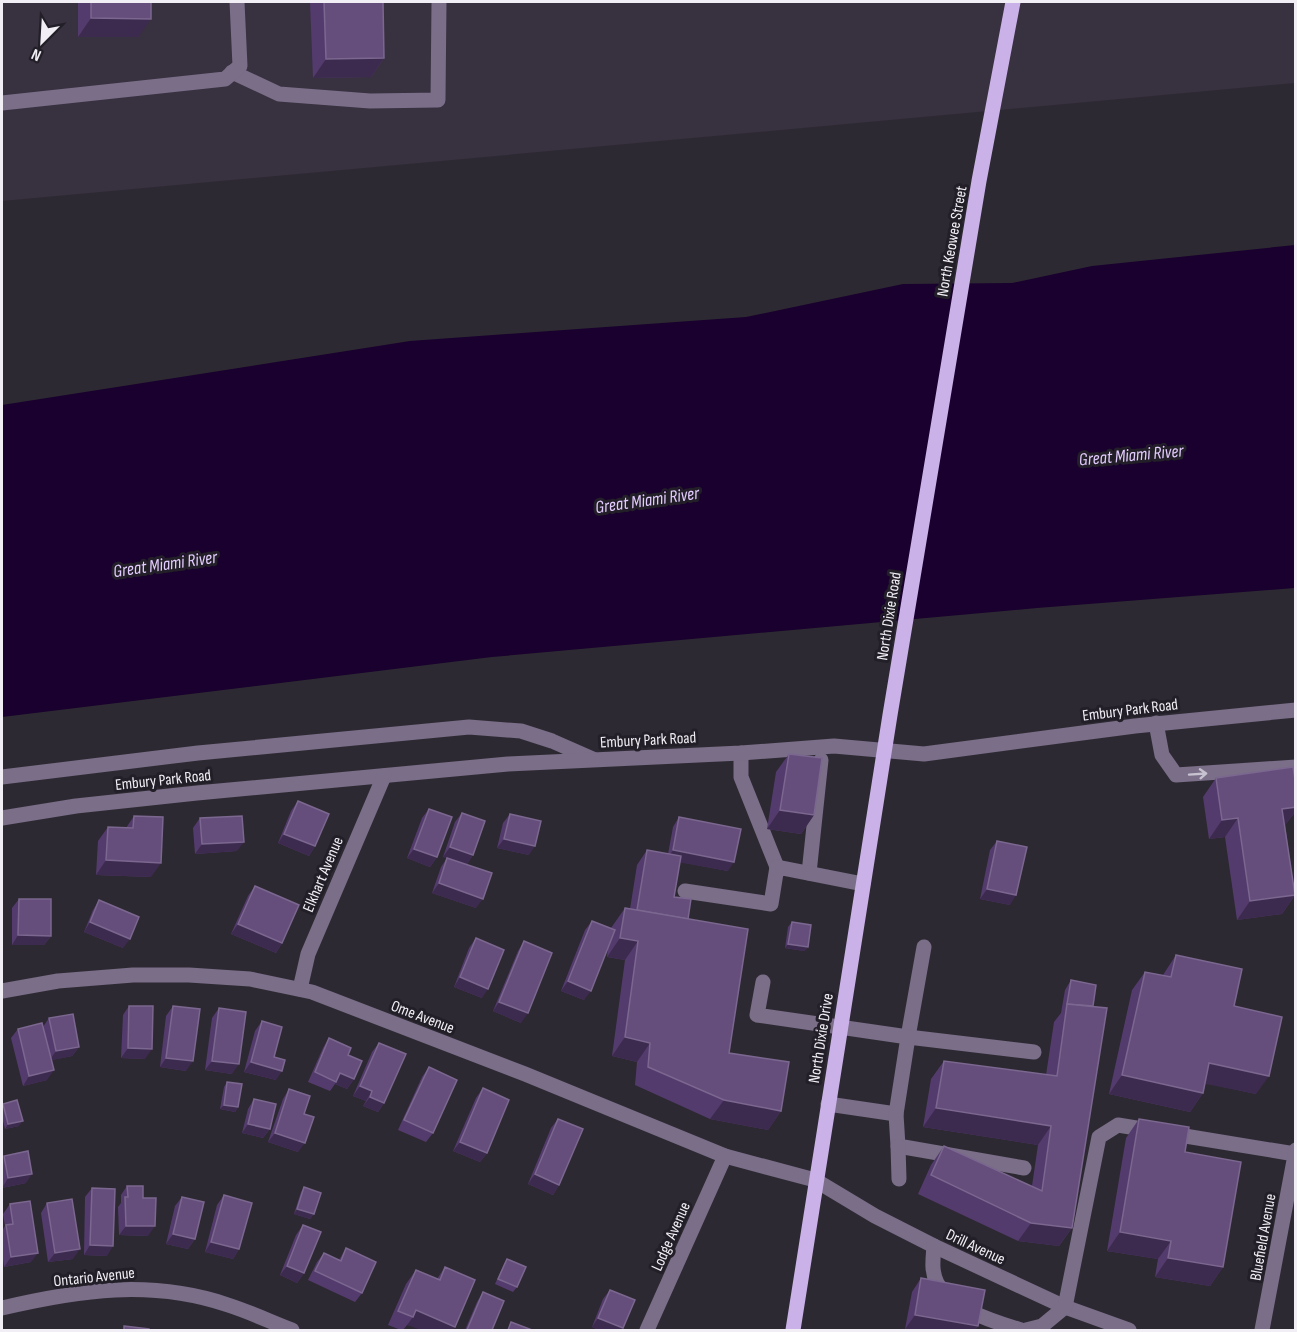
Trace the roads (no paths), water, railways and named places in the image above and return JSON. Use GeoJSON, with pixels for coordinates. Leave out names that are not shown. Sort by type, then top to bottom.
{"type":"FeatureCollection","features":[{"type":"Feature","properties":{"kind":"main road","name":"North Keowee Street"},"geometry":{"type":"LineString","coordinates":[[927,486],[1013,2]]}},
{"type":"Feature","properties":{"kind":"main road","name":"North Dixie Road"},"geometry":{"type":"LineString","coordinates":[[884,752],[927,486]]}},
{"type":"Feature","properties":{"kind":"main road","name":"North Dixie Drive"},"geometry":{"type":"LineString","coordinates":[[793,1330],[884,752]]}},
{"type":"Feature","properties":{"kind":"street"},"geometry":{"type":"LineString","coordinates":[[2,103],[225,78],[240,66],[237,2]]}},
{"type":"Feature","properties":{"kind":"street"},"geometry":{"type":"LineString","coordinates":[[232,72],[279,94],[370,101],[438,99],[439,2]]}},
{"type":"Feature","properties":{"kind":"street","name":"Embury Park Road"},"geometry":{"type":"LineString","coordinates":[[2,818],[142,799],[508,764],[741,753],[834,746],[924,754],[1156,723],[1296,710]]}},
{"type":"Feature","properties":{"kind":"street"},"geometry":{"type":"LineString","coordinates":[[1156,723],[1162,756],[1176,775],[1296,767]]}},
{"type":"Feature","properties":{"kind":"street"},"geometry":{"type":"LineString","coordinates":[[2,777],[198,753],[469,727],[521,731],[552,741],[596,760]]}},
{"type":"Feature","properties":{"kind":"street"},"geometry":{"type":"LineString","coordinates":[[809,873],[822,747]]}},
{"type":"Feature","properties":{"kind":"street"},"geometry":{"type":"LineString","coordinates":[[685,891],[771,904],[777,867],[741,777],[741,753]]}},
{"type":"Feature","properties":{"kind":"street","name":"Elkhart Avenue"},"geometry":{"type":"LineString","coordinates":[[300,989],[309,954],[384,776]]}},
{"type":"Feature","properties":{"kind":"street"},"geometry":{"type":"LineString","coordinates":[[777,867],[863,884]]}},
{"type":"Feature","properties":{"kind":"street"},"geometry":{"type":"LineString","coordinates":[[899,1179],[896,1113],[924,947]]}},
{"type":"Feature","properties":{"kind":"street","name":"Ome Avenue"},"geometry":{"type":"LineString","coordinates":[[2,991],[58,981],[133,975],[189,975],[250,979],[300,989],[525,1074],[725,1156],[816,1180]]}},
{"type":"Feature","properties":{"kind":"street"},"geometry":{"type":"LineString","coordinates":[[763,982],[757,1015],[908,1037],[1034,1052]]}},
{"type":"Feature","properties":{"kind":"street"},"geometry":{"type":"LineString","coordinates":[[828,1104],[896,1113]]}},
{"type":"Feature","properties":{"kind":"street"},"geometry":{"type":"LineString","coordinates":[[934,1246],[932,1266],[937,1284],[952,1300],[984,1318],[1024,1330],[1042,1326],[1065,1307],[1099,1137],[1118,1125],[1295,1152]]}},
{"type":"Feature","properties":{"kind":"street"},"geometry":{"type":"LineString","coordinates":[[898,1146],[1024,1168]]}},
{"type":"Feature","properties":{"kind":"street","name":"Bluefield Avenue"},"geometry":{"type":"LineString","coordinates":[[1262,1330],[1295,1152]]}},
{"type":"Feature","properties":{"kind":"street","name":"Lodge Avenue"},"geometry":{"type":"LineString","coordinates":[[647,1330],[725,1156]]}},
{"type":"Feature","properties":{"kind":"street","name":"Drill Avenue"},"geometry":{"type":"LineString","coordinates":[[816,1180],[875,1216],[934,1246],[1065,1307],[1129,1330]]}},
{"type":"Feature","properties":{"kind":"street","name":"Ontario Avenue"},"geometry":{"type":"LineString","coordinates":[[2,1308],[69,1294],[118,1288],[151,1289],[185,1293],[228,1305],[292,1330]]}},
{"type":"Feature","properties":{"kind":"water","name":"Great Miami River"},"geometry":{"type":"Polygon","coordinates":[[[1295,245],[1295,588],[1037,608],[492,657],[2,717],[2,405],[410,341],[746,317],[903,284],[1012,283],[1092,266],[1295,245]]]}}]}
